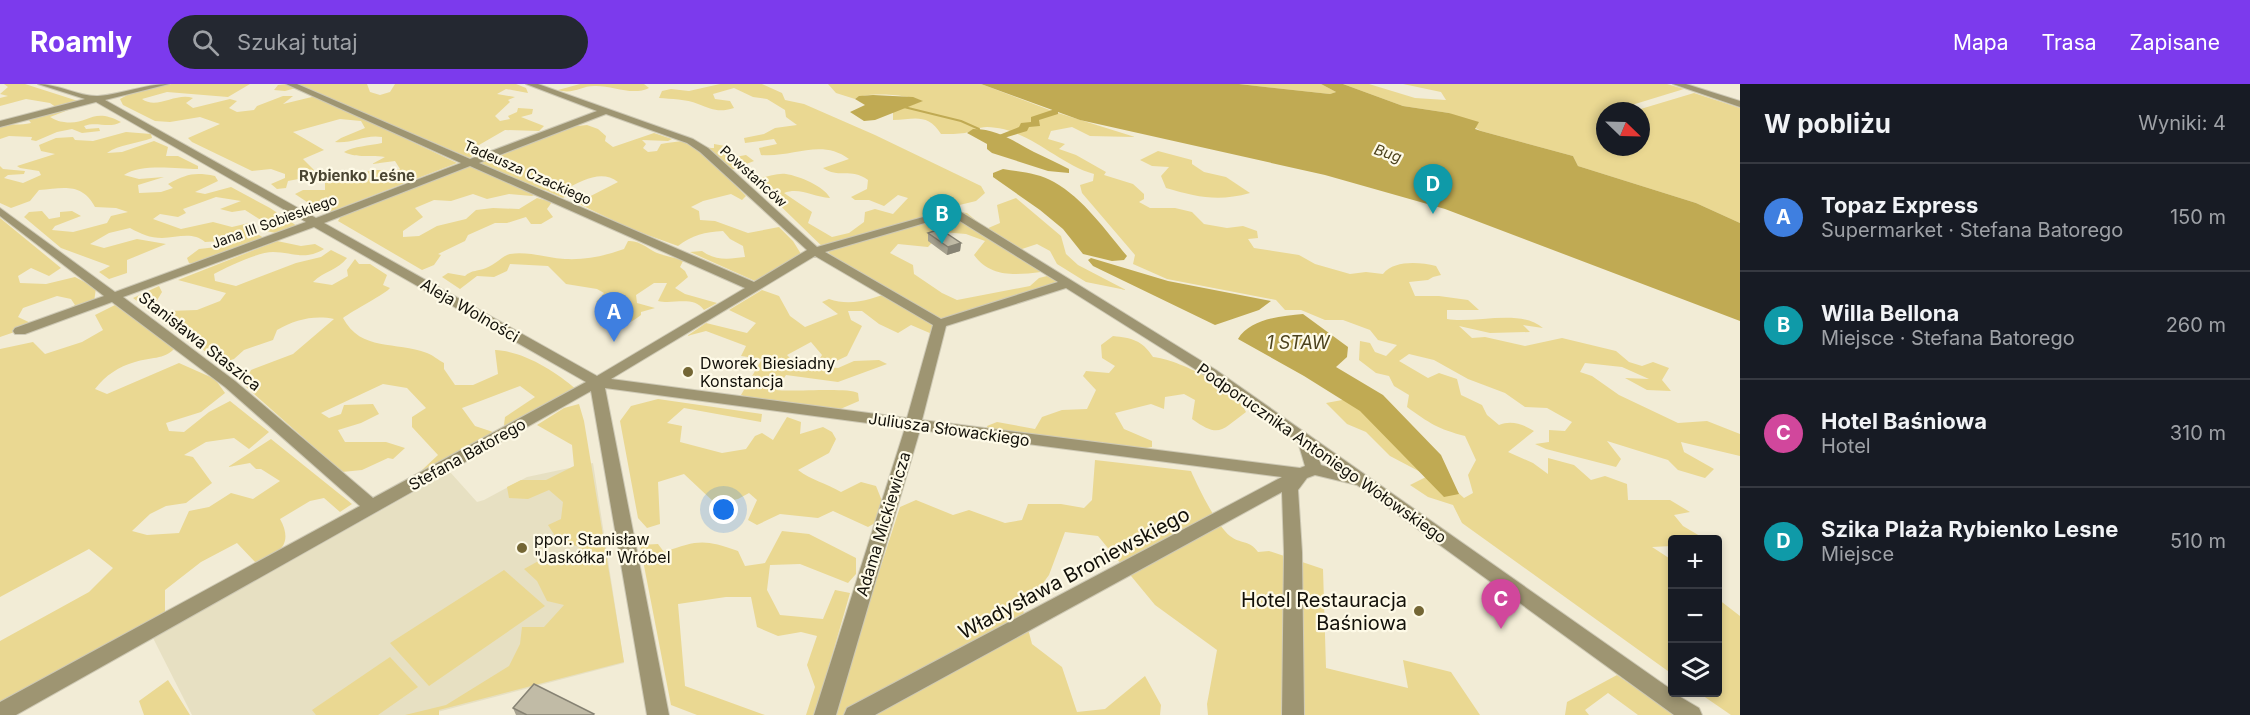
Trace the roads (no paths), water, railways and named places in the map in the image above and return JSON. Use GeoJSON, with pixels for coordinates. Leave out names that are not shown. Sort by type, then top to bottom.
{"type":"FeatureCollection","features":[{"type":"Feature","properties":{"kind":"street"},"geometry":{"type":"LineString","coordinates":[[0,124],[165,84]]}},
{"type":"Feature","properties":{"kind":"street","name":"Tadeusza Czackiego"},"geometry":{"type":"LineString","coordinates":[[290,84],[753,287]]}},
{"type":"Feature","properties":{"kind":"street","name":"Powstańców"},"geometry":{"type":"LineString","coordinates":[[530,84],[690,141],[814,251],[940,324]]}},
{"type":"Feature","properties":{"kind":"street"},"geometry":{"type":"LineString","coordinates":[[1677,84],[1740,104]]}},
{"type":"Feature","properties":{"kind":"street","name":"Aleja Wolności"},"geometry":{"type":"LineString","coordinates":[[49,85],[97,99],[597,382]]}},
{"type":"Feature","properties":{"kind":"street","name":"Jana III Sobieskiego"},"geometry":{"type":"LineString","coordinates":[[20,331],[316,222],[605,111]]}},
{"type":"Feature","properties":{"kind":"street","name":"Stanisława Staszica"},"geometry":{"type":"LineString","coordinates":[[0,211],[230,384],[372,507]]}},
{"type":"Feature","properties":{"kind":"street","name":"Stefana Batorego"},"geometry":{"type":"LineString","coordinates":[[0,713],[597,382],[814,251],[941,214]]}},
{"type":"Feature","properties":{"kind":"street","name":"Podporucznika Antoniego Wołowskiego"},"geometry":{"type":"LineString","coordinates":[[941,214],[957,214],[965,217],[1211,373],[1691,715]]}},
{"type":"Feature","properties":{"kind":"street"},"geometry":{"type":"LineString","coordinates":[[940,324],[1069,283]]}},
{"type":"Feature","properties":{"kind":"street","name":"Adama Mickiewicza"},"geometry":{"type":"LineString","coordinates":[[825,715],[940,324]]}},
{"type":"Feature","properties":{"kind":"street"},"geometry":{"type":"LineString","coordinates":[[597,382],[658,715]]}},
{"type":"Feature","properties":{"kind":"street","name":"Juliusza Słowackiego"},"geometry":{"type":"LineString","coordinates":[[597,382],[912,425],[1308,471]]}},
{"type":"Feature","properties":{"kind":"street"},"geometry":{"type":"LineString","coordinates":[[1293,715],[1293,552],[1290,490],[1308,471],[1305,441]]}},
{"type":"Feature","properties":{"kind":"street"},"geometry":{"type":"LineString","coordinates":[[1308,471],[1365,482]]}},
{"type":"Feature","properties":{"kind":"street","name":"Władysława Broniewskiego"},"geometry":{"type":"LineString","coordinates":[[855,715],[1308,471]]}},
{"type":"Feature","properties":{"kind":"water","name":"Bug"},"geometry":{"type":"Polygon","coordinates":[[[981,84],[1239,84],[1330,94],[1336,92],[1321,84],[1343,84],[1403,106],[1449,113],[1479,122],[1475,129],[1573,156],[1578,166],[1696,203],[1740,223],[1740,321],[1445,209],[1325,175],[1080,120],[981,84]]]}},
{"type":"Feature","properties":{"kind":"water"},"geometry":{"type":"Polygon","coordinates":[[[859,96],[913,97],[923,101],[875,120],[864,121],[850,112],[865,105],[855,99],[859,96]]]}},
{"type":"Feature","properties":{"kind":"water"},"geometry":{"type":"Polygon","coordinates":[[[973,129],[1005,136],[1069,169],[1069,173],[1048,171],[992,153],[987,149],[987,144],[967,133],[973,129]]]}},
{"type":"Feature","properties":{"kind":"water"},"geometry":{"type":"Polygon","coordinates":[[[1003,169],[1042,177],[1065,189],[1093,216],[1127,256],[1124,260],[1112,261],[1083,254],[1063,229],[993,177],[993,173],[1003,169]]]}},
{"type":"Feature","properties":{"kind":"water"},"geometry":{"type":"Polygon","coordinates":[[[1091,258],[1168,281],[1271,301],[1259,310],[1215,325],[1093,266],[1088,260],[1091,258]]]}},
{"type":"Feature","properties":{"kind":"water","name":"1 STAW"},"geometry":{"type":"Polygon","coordinates":[[[1303,314],[1348,347],[1347,357],[1336,367],[1383,395],[1441,455],[1459,494],[1444,497],[1360,411],[1238,339],[1243,332],[1258,323],[1303,314]]]}},
{"type":"Feature","properties":{"kind":"waterway"},"geometry":{"type":"LineString","coordinates":[[904,107],[961,121],[979,129]]}},
{"type":"Feature","properties":{"kind":"waterway"},"geometry":{"type":"LineString","coordinates":[[1004,135],[1024,129],[1024,125],[1037,124],[1034,119],[1055,112]]}},
{"type":"Feature","properties":{"kind":"place","name":"Szika Plaża Rybienko Lesne"},"geometry":{"type":"Point","coordinates":[1433,214]}},
{"type":"Feature","properties":{"kind":"place","name":"Willa Bellona"},"geometry":{"type":"Point","coordinates":[942,244]}},
{"type":"Feature","properties":{"kind":"place","name":"Topaz Express"},"geometry":{"type":"Point","coordinates":[614,342]}},
{"type":"Feature","properties":{"kind":"place","name":"Dworek Biesiadny Konstancja"},"geometry":{"type":"Point","coordinates":[688,372]}},
{"type":"Feature","properties":{"kind":"place","name":"ppor. Stanisław \"Jaskółka\" Wróbel"},"geometry":{"type":"Point","coordinates":[522,548]}},
{"type":"Feature","properties":{"kind":"place","name":"Hotel Restauracja Baśniowa"},"geometry":{"type":"Point","coordinates":[1419,611]}},
{"type":"Feature","properties":{"kind":"place","name":"Hotel Baśniowa"},"geometry":{"type":"Point","coordinates":[1501,629]}},
{"type":"Feature","properties":{"kind":"district","name":"Rybienko Leśne"},"geometry":{"type":"Point","coordinates":[357,175]}}]}
